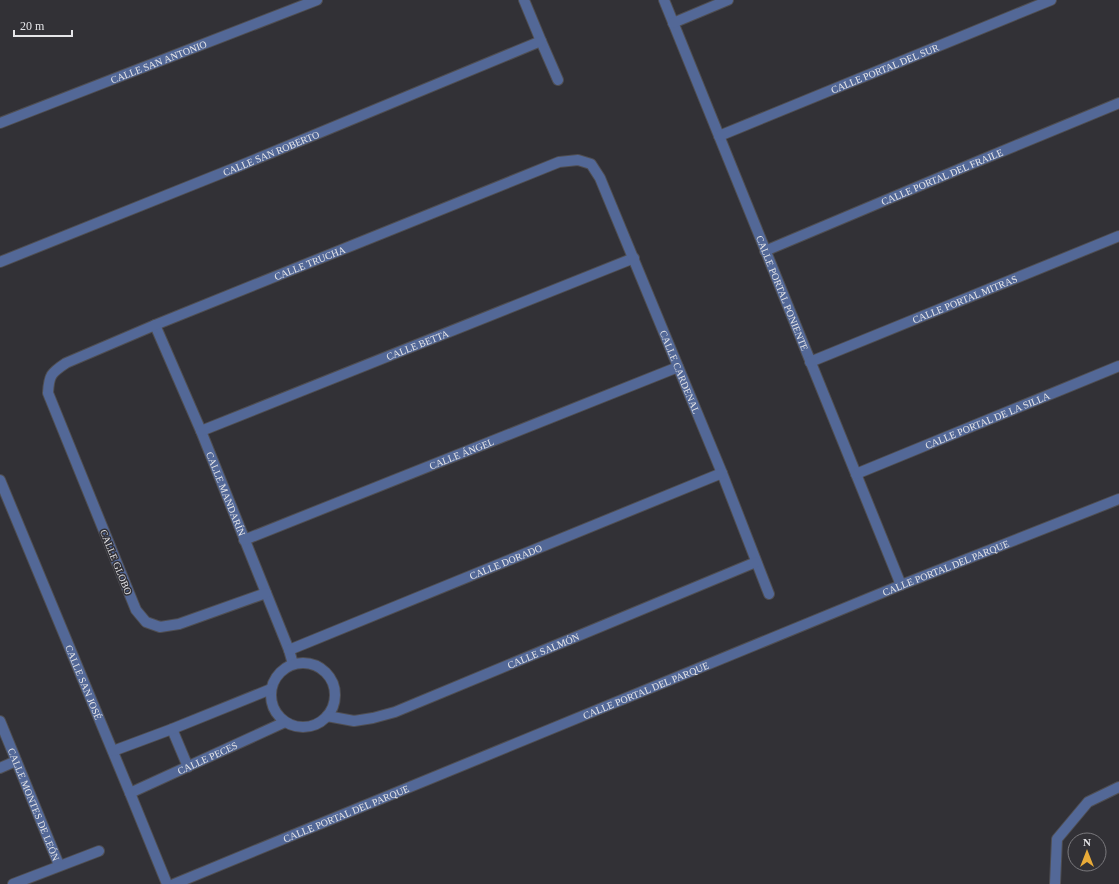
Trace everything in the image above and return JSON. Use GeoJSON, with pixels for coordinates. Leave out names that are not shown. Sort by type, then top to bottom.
{"type":"FeatureCollection","features":[{"type":"Feature","properties":{"kind":"street","name":"CALLE SAN ANTONIO"},"geometry":{"type":"LineString","coordinates":[[0,124],[317,0]]}},
{"type":"Feature","properties":{"kind":"street"},"geometry":{"type":"LineString","coordinates":[[524,0],[558,80]]}},
{"type":"Feature","properties":{"kind":"street","name":"CALLE PORTAL PONIENTE"},"geometry":{"type":"LineString","coordinates":[[664,0],[900,585]]}},
{"type":"Feature","properties":{"kind":"street"},"geometry":{"type":"LineString","coordinates":[[673,23],[728,0]]}},
{"type":"Feature","properties":{"kind":"street","name":"CALLE PORTAL DEL SUR"},"geometry":{"type":"LineString","coordinates":[[719,136],[1051,0]]}},
{"type":"Feature","properties":{"kind":"street","name":"CALLE SAN ROBERTO"},"geometry":{"type":"LineString","coordinates":[[0,262],[237,167],[541,41]]}},
{"type":"Feature","properties":{"kind":"street","name":"CALLE PORTAL DEL FRAILE"},"geometry":{"type":"LineString","coordinates":[[765,251],[1119,103]]}},
{"type":"Feature","properties":{"kind":"street","name":"CALLE CARDENAL"},"geometry":{"type":"LineString","coordinates":[[578,160],[591,164],[600,178],[722,473],[769,594]]}},
{"type":"Feature","properties":{"kind":"street","name":"CALLE TRUCHA"},"geometry":{"type":"LineString","coordinates":[[49,381],[54,372],[66,363],[155,325],[559,162],[578,160]]}},
{"type":"Feature","properties":{"kind":"street","name":"CALLE PORTAL MITRAS"},"geometry":{"type":"LineString","coordinates":[[810,362],[1119,236]]}},
{"type":"Feature","properties":{"kind":"street","name":"CALLE BETTA"},"geometry":{"type":"LineString","coordinates":[[201,432],[634,258]]}},
{"type":"Feature","properties":{"kind":"street","name":"CALLE MANDARÍN"},"geometry":{"type":"LineString","coordinates":[[155,325],[201,432],[294,664]]}},
{"type":"Feature","properties":{"kind":"street","name":"CALLE PORTAL DE LA SILLA"},"geometry":{"type":"LineString","coordinates":[[856,474],[1119,366]]}},
{"type":"Feature","properties":{"kind":"street","name":"CALLE ÁNGEL"},"geometry":{"type":"LineString","coordinates":[[244,540],[678,367]]}},
{"type":"Feature","properties":{"kind":"street","name":"CALLE GLOBO"},"geometry":{"type":"LineString","coordinates":[[49,381],[48,393],[136,610],[146,622],[160,626],[179,624],[266,593]]}},
{"type":"Feature","properties":{"kind":"street","name":"CALLE DORADO"},"geometry":{"type":"LineString","coordinates":[[289,650],[722,473]]}},
{"type":"Feature","properties":{"kind":"street","name":"CALLE SAN JOSÉ"},"geometry":{"type":"LineString","coordinates":[[0,480],[167,884]]}},
{"type":"Feature","properties":{"kind":"street","name":"CALLE PORTAL DEL PARQUE"},"geometry":{"type":"LineString","coordinates":[[174,884],[900,585],[1119,499]]}},
{"type":"Feature","properties":{"kind":"street","name":"CALLE SALMÓN"},"geometry":{"type":"LineString","coordinates":[[327,716],[354,721],[395,712],[756,562]]}},
{"type":"Feature","properties":{"kind":"street"},"geometry":{"type":"LineString","coordinates":[[302,663],[312,664],[327,674],[332,681],[335,690],[335,699],[327,716],[321,722],[312,726],[303,727],[294,726],[285,722],[278,716],[273,708],[270,698],[274,680],[279,673],[285,668],[294,664],[302,663]]}},
{"type":"Feature","properties":{"kind":"street"},"geometry":{"type":"LineString","coordinates":[[112,751],[172,729],[271,689]]}},
{"type":"Feature","properties":{"kind":"street","name":"CALLE MONTES DE LEÓN"},"geometry":{"type":"LineString","coordinates":[[0,721],[58,865]]}},
{"type":"Feature","properties":{"kind":"street","name":"CALLE PECES"},"geometry":{"type":"LineString","coordinates":[[130,793],[285,722]]}},
{"type":"Feature","properties":{"kind":"street"},"geometry":{"type":"LineString","coordinates":[[172,729],[188,767]]}},
{"type":"Feature","properties":{"kind":"street"},"geometry":{"type":"LineString","coordinates":[[0,768],[16,761]]}},
{"type":"Feature","properties":{"kind":"street"},"geometry":{"type":"LineString","coordinates":[[1055,884],[1057,839],[1088,802],[1119,787]]}},
{"type":"Feature","properties":{"kind":"street"},"geometry":{"type":"LineString","coordinates":[[13,884],[58,865],[98,851]]}}]}
